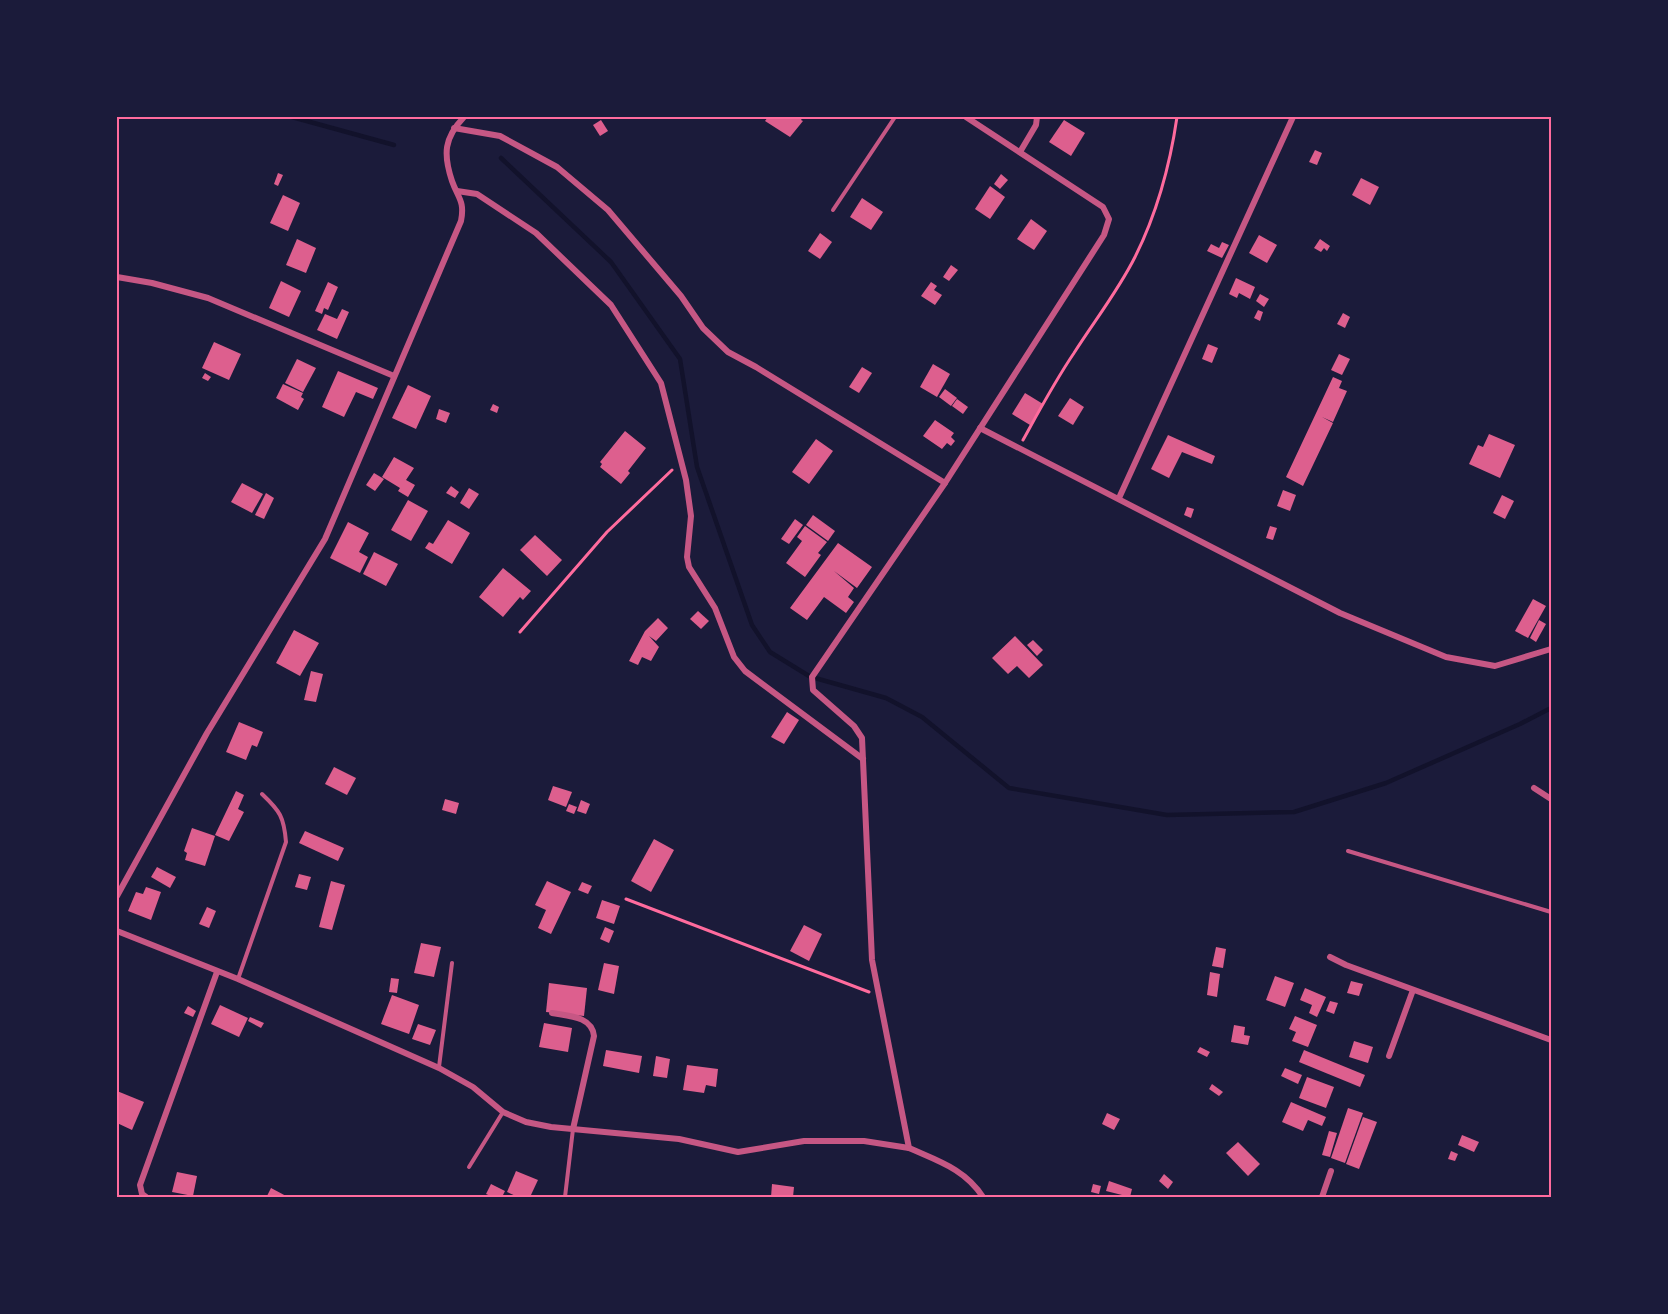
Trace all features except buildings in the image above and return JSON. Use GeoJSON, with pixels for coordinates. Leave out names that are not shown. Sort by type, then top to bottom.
{"type":"FeatureCollection","features":[{"type":"Feature","properties":{"kind":"street"},"geometry":{"type":"LineString","coordinates":[[117,896],[207,733],[325,539],[461,221],[463,211],[461,200],[452,182],[446,148],[454,128],[464,117]]}},
{"type":"Feature","properties":{"kind":"street"},"geometry":{"type":"LineString","coordinates":[[909,1148],[872,960],[861,738],[859,731],[813,690],[812,676],[945,483],[1104,235],[1109,219],[1103,207],[966,117]]}},
{"type":"Feature","properties":{"kind":"street"},"geometry":{"type":"LineString","coordinates":[[1020,152],[1036,125],[1037,117]]}},
{"type":"Feature","properties":{"kind":"street"},"geometry":{"type":"LineString","coordinates":[[1119,498],[1293,117]]}},
{"type":"Feature","properties":{"kind":"street"},"geometry":{"type":"LineString","coordinates":[[454,128],[500,136],[557,167],[608,210],[681,296],[703,328],[728,352],[945,483]]}},
{"type":"Feature","properties":{"kind":"street"},"geometry":{"type":"LineString","coordinates":[[457,191],[477,194],[536,233],[611,305],[661,383],[682,460],[691,516],[687,557],[689,567],[715,608],[734,657],[745,671],[863,759]]}},
{"type":"Feature","properties":{"kind":"street"},"geometry":{"type":"LineString","coordinates":[[117,278],[152,283],[208,298],[394,376]]}},
{"type":"Feature","properties":{"kind":"street"},"geometry":{"type":"LineString","coordinates":[[980,428],[1019,446],[1340,613],[1446,657],[1495,666],[1551,649]]}},
{"type":"Feature","properties":{"kind":"street"},"geometry":{"type":"LineString","coordinates":[[1534,788],[1551,799]]}},
{"type":"Feature","properties":{"kind":"street"},"geometry":{"type":"LineString","coordinates":[[117,931],[238,980],[439,1068],[473,1087],[503,1112],[526,1122],[551,1127],[679,1139],[738,1152],[804,1141],[864,1141],[909,1148],[952,1167],[974,1182],[983,1197]]}},
{"type":"Feature","properties":{"kind":"street"},"geometry":{"type":"LineString","coordinates":[[1330,957],[1346,965],[1551,1040]]}},
{"type":"Feature","properties":{"kind":"street"},"geometry":{"type":"LineString","coordinates":[[146,1197],[142,1194],[141,1185],[217,972]]}},
{"type":"Feature","properties":{"kind":"street"},"geometry":{"type":"LineString","coordinates":[[1389,1056],[1413,990]]}},
{"type":"Feature","properties":{"kind":"street"},"geometry":{"type":"LineString","coordinates":[[552,1013],[585,1020],[594,1030],[573,1129]]}},
{"type":"Feature","properties":{"kind":"street"},"geometry":{"type":"LineString","coordinates":[[1323,1197],[1331,1171]]}},
{"type":"Feature","properties":{"kind":"lane"},"geometry":{"type":"LineString","coordinates":[[833,210],[895,117]]}},
{"type":"Feature","properties":{"kind":"lane"},"geometry":{"type":"LineString","coordinates":[[238,980],[286,842],[285,826],[279,810],[262,794]]}},
{"type":"Feature","properties":{"kind":"lane"},"geometry":{"type":"LineString","coordinates":[[1348,851],[1551,912]]}},
{"type":"Feature","properties":{"kind":"lane"},"geometry":{"type":"LineString","coordinates":[[439,1068],[452,963]]}},
{"type":"Feature","properties":{"kind":"lane"},"geometry":{"type":"LineString","coordinates":[[469,1167],[503,1112]]}},
{"type":"Feature","properties":{"kind":"lane"},"geometry":{"type":"LineString","coordinates":[[565,1197],[573,1129]]}},
{"type":"Feature","properties":{"kind":"path"},"geometry":{"type":"LineString","coordinates":[[1019,446],[1074,352],[1116,293],[1136,255],[1159,198],[1172,153],[1177,117]]}},
{"type":"Feature","properties":{"kind":"path"},"geometry":{"type":"LineString","coordinates":[[520,632],[607,532],[682,460]]}},
{"type":"Feature","properties":{"kind":"path"},"geometry":{"type":"LineString","coordinates":[[626,899],[850,986],[879,995]]}},
{"type":"Feature","properties":{"kind":"waterway"},"geometry":{"type":"LineString","coordinates":[[292,117],[394,145]]}},
{"type":"Feature","properties":{"kind":"waterway"},"geometry":{"type":"LineString","coordinates":[[501,158],[611,262],[680,359],[697,467],[752,625],[770,652],[809,676]]}},
{"type":"Feature","properties":{"kind":"waterway"},"geometry":{"type":"LineString","coordinates":[[815,678],[886,698],[922,717],[1009,788],[1167,815],[1294,812],[1386,783],[1551,708]]}}]}
